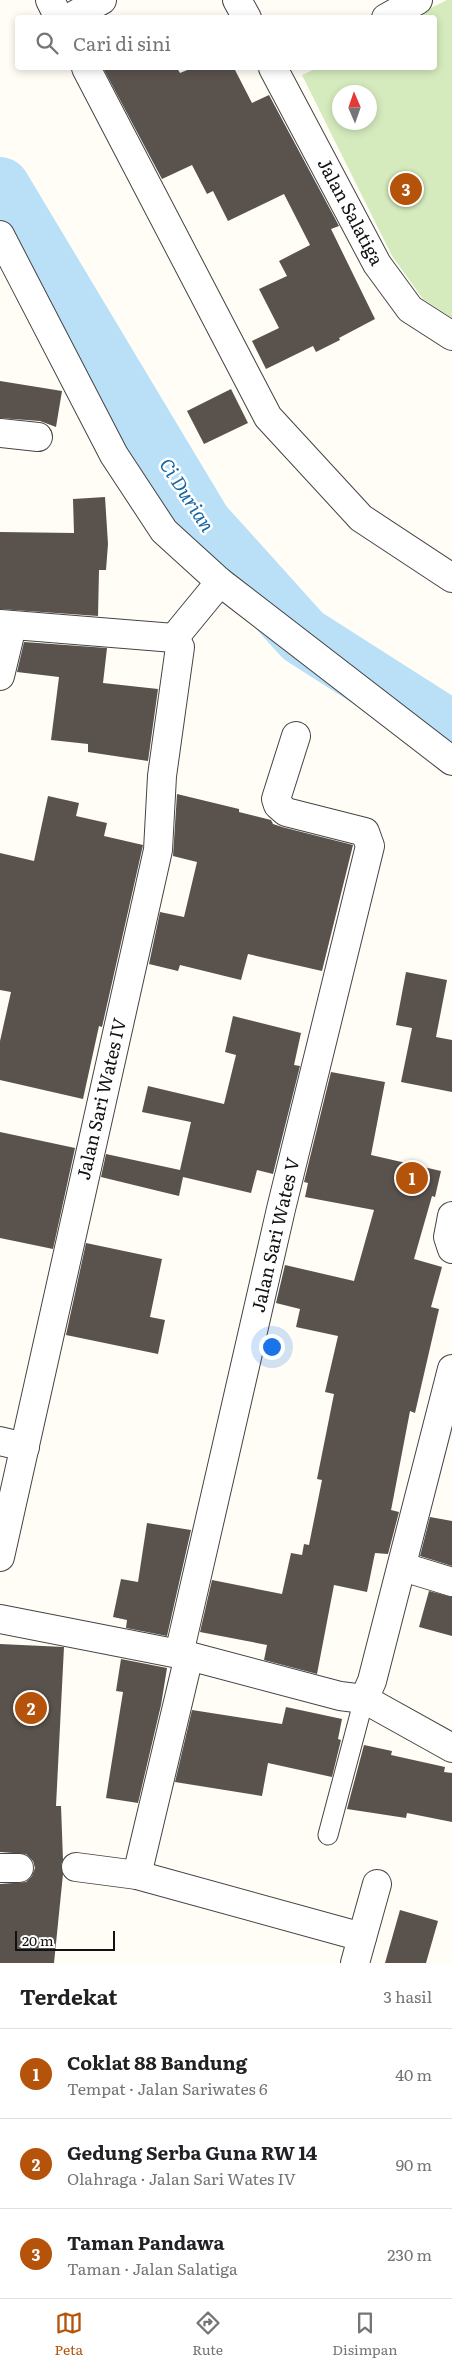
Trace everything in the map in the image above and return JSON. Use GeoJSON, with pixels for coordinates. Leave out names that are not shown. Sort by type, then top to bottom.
{"type":"FeatureCollection","features":[{"type":"Feature","properties":{"kind":"street"},"geometry":{"type":"LineString","coordinates":[[50,0],[58,15]]}},
{"type":"Feature","properties":{"kind":"street"},"geometry":{"type":"LineString","coordinates":[[74,15],[102,0]]}},
{"type":"Feature","properties":{"kind":"street"},"geometry":{"type":"LineString","coordinates":[[237,0],[245,15]]}},
{"type":"Feature","properties":{"kind":"street"},"geometry":{"type":"LineString","coordinates":[[391,15],[418,0]]}},
{"type":"Feature","properties":{"kind":"street"},"geometry":{"type":"LineString","coordinates":[[87,70],[268,418],[361,518],[452,578]]}},
{"type":"Feature","properties":{"kind":"street","name":"Jalan Salatiga"},"geometry":{"type":"LineString","coordinates":[[281,70],[377,264],[410,308],[452,336]]}},
{"type":"Feature","properties":{"kind":"street"},"geometry":{"type":"LineString","coordinates":[[0,235],[114,456],[164,531],[220,582],[452,761]]}},
{"type":"Feature","properties":{"kind":"street"},"geometry":{"type":"LineString","coordinates":[[0,434],[38,437]]}},
{"type":"Feature","properties":{"kind":"street"},"geometry":{"type":"LineString","coordinates":[[0,676],[6,625],[174,638],[220,582]]}},
{"type":"Feature","properties":{"kind":"street","name":"Jalan Sari Wates IV"},"geometry":{"type":"LineString","coordinates":[[0,1557],[12,1444],[158,850],[162,776],[180,647],[174,638]]}},
{"type":"Feature","properties":{"kind":"street","name":"Jalan Sari Wates V"},"geometry":{"type":"LineString","coordinates":[[137,1875],[281,1209],[370,846],[365,832],[286,812],[278,805],[276,799],[296,736]]}},
{"type":"Feature","properties":{"kind":"street"},"geometry":{"type":"LineString","coordinates":[[452,1216],[448,1237],[452,1249]]}},
{"type":"Feature","properties":{"kind":"street"},"geometry":{"type":"LineString","coordinates":[[364,1699],[372,1681],[447,1409],[452,1369]]}},
{"type":"Feature","properties":{"kind":"street"},"geometry":{"type":"LineString","coordinates":[[403,1567],[452,1582]]}},
{"type":"Feature","properties":{"kind":"street"},"geometry":{"type":"LineString","coordinates":[[0,1619],[184,1655],[340,1696],[364,1699],[452,1748]]}},
{"type":"Feature","properties":{"kind":"street"},"geometry":{"type":"LineString","coordinates":[[76,1867],[137,1875],[362,1937]]}},
{"type":"Feature","properties":{"kind":"street"},"geometry":{"type":"LineString","coordinates":[[355,1963],[377,1884]]}},
{"type":"Feature","properties":{"kind":"lane"},"geometry":{"type":"LineString","coordinates":[[328,1835],[364,1699]]}},
{"type":"Feature","properties":{"kind":"green space"},"geometry":{"type":"Polygon","coordinates":[[[447,0],[452,0],[452,318],[423,299],[392,256],[302,75],[313,70],[437,70],[437,15],[417,15],[447,0]]]}},
{"type":"Feature","properties":{"kind":"building"},"geometry":{"type":"Polygon","coordinates":[[[104,70],[178,70],[180,73],[187,70],[235,70],[252,103],[269,95],[339,226],[331,229],[375,319],[316,352],[313,346],[266,369],[252,341],[279,328],[259,289],[287,276],[279,261],[310,245],[284,194],[228,221],[213,191],[207,194],[192,165],[162,179],[104,70]]]}},
{"type":"Feature","properties":{"kind":"building"},"geometry":{"type":"Polygon","coordinates":[[[0,381],[62,391],[56,427],[40,421],[0,418],[0,381]]]}},
{"type":"Feature","properties":{"kind":"building"},"geometry":{"type":"Polygon","coordinates":[[[231,389],[248,423],[204,444],[187,411],[231,389]]]}},
{"type":"Feature","properties":{"kind":"building"},"geometry":{"type":"Polygon","coordinates":[[[105,497],[108,544],[106,570],[99,570],[98,616],[0,609],[0,532],[74,533],[73,499],[105,497]]]}},
{"type":"Feature","properties":{"kind":"building"},"geometry":{"type":"Polygon","coordinates":[[[24,642],[107,648],[103,683],[158,689],[148,761],[88,752],[88,744],[51,740],[59,677],[17,672],[24,642]]]}},
{"type":"Feature","properties":{"kind":"building"},"geometry":{"type":"Polygon","coordinates":[[[177,794],[239,809],[239,812],[271,820],[273,824],[282,827],[353,845],[322,971],[248,954],[241,980],[180,965],[178,971],[149,964],[160,912],[184,917],[197,862],[173,856],[177,794]]]}},
{"type":"Feature","properties":{"kind":"building"},"geometry":{"type":"Polygon","coordinates":[[[48,796],[79,803],[76,816],[107,823],[104,836],[143,845],[102,1027],[99,1026],[83,1099],[0,1080],[0,1041],[11,992],[0,990],[0,853],[34,861],[48,796]]]}},
{"type":"Feature","properties":{"kind":"building"},"geometry":{"type":"Polygon","coordinates":[[[406,972],[447,980],[436,1037],[452,1040],[452,1092],[401,1082],[412,1028],[396,1025],[406,972]]]}},
{"type":"Feature","properties":{"kind":"building"},"geometry":{"type":"Polygon","coordinates":[[[233,1016],[301,1033],[294,1065],[300,1066],[273,1174],[257,1170],[251,1193],[183,1177],[179,1196],[101,1177],[106,1154],[180,1170],[191,1122],[142,1112],[148,1086],[224,1104],[236,1055],[225,1052],[233,1016]]]}},
{"type":"Feature","properties":{"kind":"building"},"geometry":{"type":"Polygon","coordinates":[[[331,1072],[385,1082],[371,1155],[441,1171],[435,1197],[432,1196],[414,1259],[442,1267],[431,1307],[439,1309],[415,1413],[410,1411],[391,1510],[399,1512],[388,1554],[375,1553],[367,1592],[334,1585],[317,1674],[264,1660],[267,1645],[200,1632],[212,1580],[282,1594],[291,1553],[302,1555],[304,1544],[309,1545],[322,1480],[317,1479],[334,1394],[325,1392],[338,1336],[296,1327],[300,1309],[276,1303],[285,1265],[354,1281],[374,1210],[305,1197],[308,1183],[304,1182],[331,1072]]]}},
{"type":"Feature","properties":{"kind":"building"},"geometry":{"type":"Polygon","coordinates":[[[0,1132],[75,1148],[53,1249],[0,1238],[0,1132]]]}},
{"type":"Feature","properties":{"kind":"building"},"geometry":{"type":"Polygon","coordinates":[[[86,1243],[162,1259],[150,1317],[165,1320],[158,1354],[66,1335],[86,1243]]]}},
{"type":"Feature","properties":{"kind":"building"},"geometry":{"type":"Polygon","coordinates":[[[430,1517],[452,1521],[452,1566],[420,1556],[430,1517]]]}},
{"type":"Feature","properties":{"kind":"building"},"geometry":{"type":"Polygon","coordinates":[[[147,1523],[191,1530],[167,1636],[126,1628],[127,1620],[113,1617],[121,1579],[138,1582],[147,1523]]]}},
{"type":"Feature","properties":{"kind":"building"},"geometry":{"type":"Polygon","coordinates":[[[429,1591],[452,1597],[452,1636],[419,1627],[429,1591]]]}},
{"type":"Feature","properties":{"kind":"building"},"geometry":{"type":"Polygon","coordinates":[[[0,1644],[64,1647],[56,1806],[61,1806],[63,1860],[61,1865],[63,1874],[54,1963],[0,1963],[0,1884],[26,1882],[32,1876],[35,1868],[33,1861],[26,1854],[0,1852],[0,1644]]]}},
{"type":"Feature","properties":{"kind":"building"},"geometry":{"type":"Polygon","coordinates":[[[121,1659],[167,1668],[161,1705],[138,1803],[106,1798],[123,1692],[116,1691],[121,1659]]]}},
{"type":"Feature","properties":{"kind":"building"},"geometry":{"type":"Polygon","coordinates":[[[286,1707],[342,1719],[338,1739],[341,1740],[332,1777],[268,1763],[262,1796],[175,1782],[192,1710],[282,1724],[286,1707]]]}},
{"type":"Feature","properties":{"kind":"building"},"geometry":{"type":"Polygon","coordinates":[[[364,1745],[392,1751],[391,1755],[445,1767],[444,1772],[452,1773],[452,1822],[407,1813],[406,1818],[347,1809],[364,1745]]]}},
{"type":"Feature","properties":{"kind":"building"},"geometry":{"type":"Polygon","coordinates":[[[400,1910],[438,1921],[426,1963],[385,1963],[400,1910]]]}},
{"type":"Feature","properties":{"kind":"waterway","name":"Ci Durian"},"geometry":{"type":"LineString","coordinates":[[0,187],[202,524],[303,636],[452,731]]}},
{"type":"Feature","properties":{"kind":"place","name":"Taman Pandawa"},"geometry":{"type":"Point","coordinates":[406,189]}},
{"type":"Feature","properties":{"kind":"place","name":"Coklat 88 Bandung"},"geometry":{"type":"Point","coordinates":[412,1178]}},
{"type":"Feature","properties":{"kind":"place","name":"Gedung Serba Guna RW 14"},"geometry":{"type":"Point","coordinates":[31,1708]}}]}
